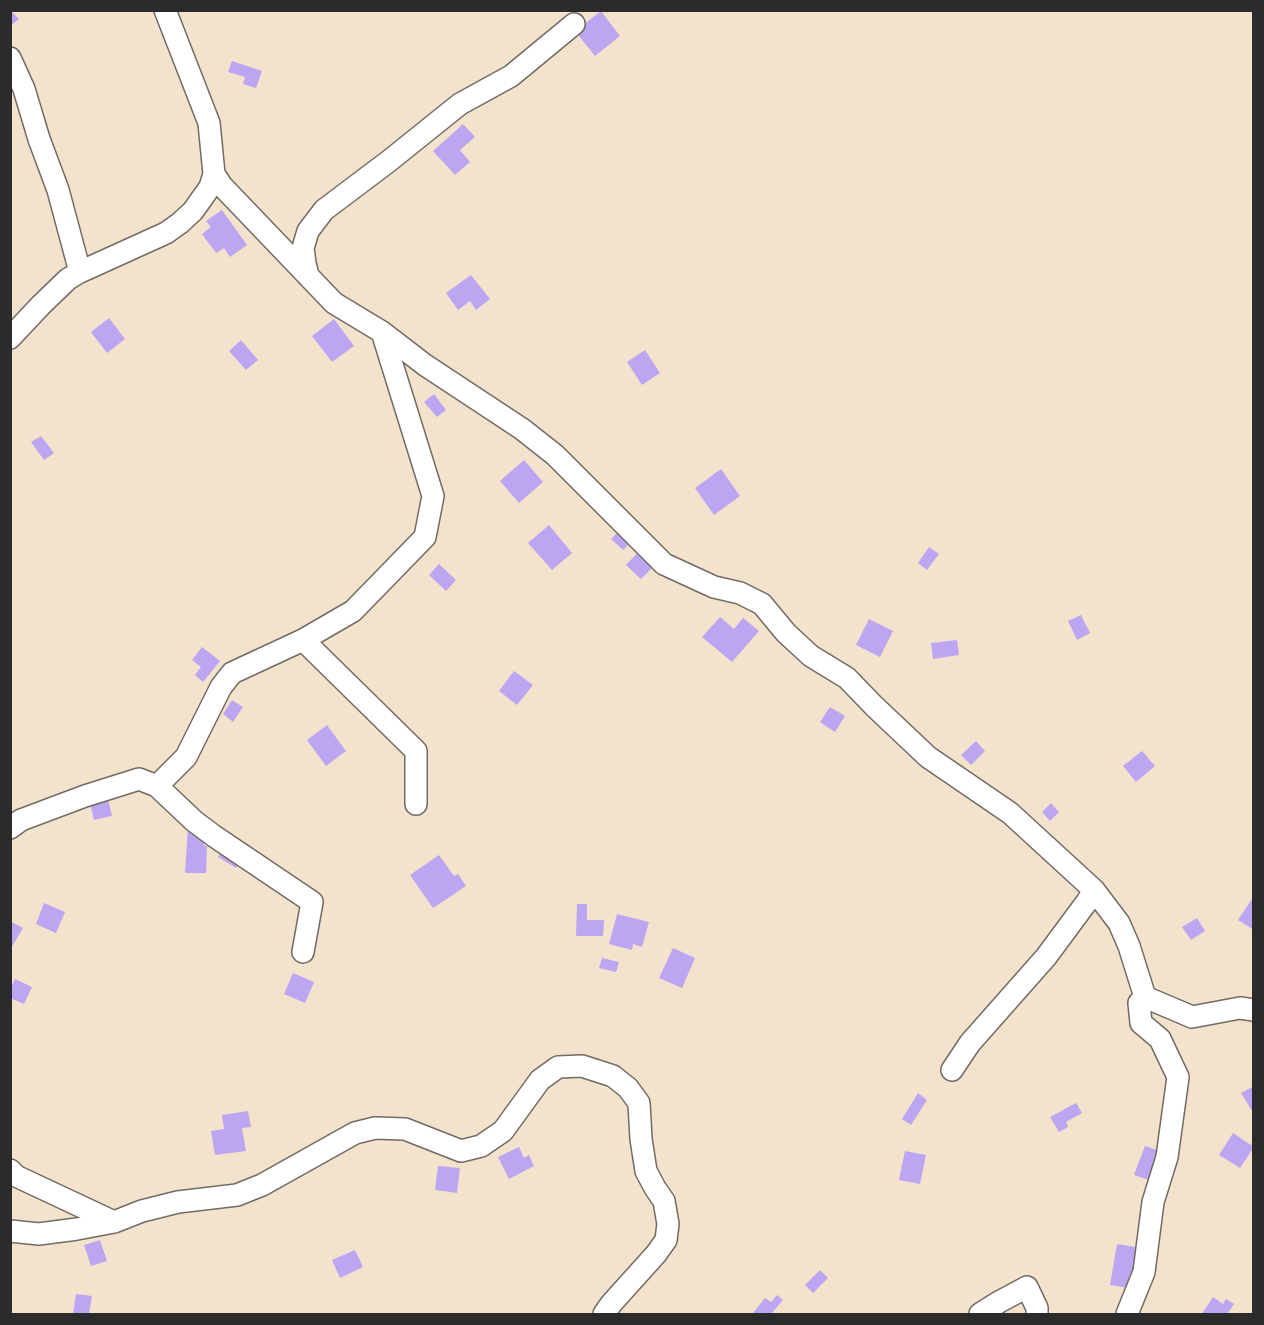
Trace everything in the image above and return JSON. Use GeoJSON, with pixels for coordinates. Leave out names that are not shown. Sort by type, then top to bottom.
{"type":"FeatureCollection","features":[{"type":"Feature","properties":{"kind":"street"},"geometry":{"type":"LineString","coordinates":[[10,338],[68,279],[166,233],[193,211],[210,187],[214,174],[209,123],[165,10]]}},
{"type":"Feature","properties":{"kind":"street"},"geometry":{"type":"LineString","coordinates":[[308,276],[303,248],[308,231],[324,210],[460,104],[511,76],[574,24]]}},
{"type":"Feature","properties":{"kind":"street"},"geometry":{"type":"LineString","coordinates":[[10,58],[17,88],[58,190],[80,272]]}},
{"type":"Feature","properties":{"kind":"street"},"geometry":{"type":"LineString","coordinates":[[214,174],[222,186],[334,303],[382,332],[425,365],[522,429],[555,455],[664,564],[714,587],[740,593],[762,604],[786,633],[810,656],[847,678],[928,757],[1010,813],[1094,890],[1119,923],[1129,946],[1145,997],[1192,1017],[1240,1008],[1254,1010]]}},
{"type":"Feature","properties":{"kind":"street"},"geometry":{"type":"LineString","coordinates":[[157,786],[186,757],[221,687],[232,673],[303,640],[353,611],[425,537],[433,496],[382,332]]}},
{"type":"Feature","properties":{"kind":"street"},"geometry":{"type":"LineString","coordinates":[[303,640],[416,750],[416,804]]}},
{"type":"Feature","properties":{"kind":"street"},"geometry":{"type":"LineString","coordinates":[[10,828],[21,820],[139,779],[157,786],[194,821],[214,836],[312,902],[303,952]]}},
{"type":"Feature","properties":{"kind":"street"},"geometry":{"type":"LineString","coordinates":[[952,1070],[970,1043],[1046,957],[1094,890]]}},
{"type":"Feature","properties":{"kind":"street"},"geometry":{"type":"LineString","coordinates":[[1127,1314],[1144,1272],[1153,1202],[1167,1157],[1178,1077],[1160,1039],[1141,1023],[1138,1003],[1145,997]]}},
{"type":"Feature","properties":{"kind":"street"},"geometry":{"type":"LineString","coordinates":[[10,1232],[39,1234],[77,1229],[114,1222],[142,1211],[178,1202],[237,1195],[262,1185],[355,1132],[375,1128],[405,1129],[461,1151],[481,1146],[503,1131],[540,1080],[558,1067],[582,1066],[614,1076],[628,1088],[639,1103],[646,1171],[664,1201],[668,1224],[666,1240],[604,1314]]}},
{"type":"Feature","properties":{"kind":"street"},"geometry":{"type":"LineString","coordinates":[[10,1170],[16,1176],[114,1222]]}},
{"type":"Feature","properties":{"kind":"street"},"geometry":{"type":"LineString","coordinates":[[980,1314],[1026,1287],[1037,1308],[1037,1314]]}},
{"type":"Feature","properties":{"kind":"building"},"geometry":{"type":"Polygon","coordinates":[[[10,10],[19,19],[10,26],[10,10]]]}},
{"type":"Feature","properties":{"kind":"building"},"geometry":{"type":"Polygon","coordinates":[[[601,11],[620,36],[595,56],[575,31],[601,11]]]}},
{"type":"Feature","properties":{"kind":"building"},"geometry":{"type":"Polygon","coordinates":[[[232,61],[262,71],[256,88],[243,84],[245,77],[228,72],[232,61]]]}},
{"type":"Feature","properties":{"kind":"building"},"geometry":{"type":"Polygon","coordinates":[[[463,124],[475,137],[460,150],[470,162],[455,175],[433,151],[463,124]]]}},
{"type":"Feature","properties":{"kind":"building"},"geometry":{"type":"Polygon","coordinates":[[[222,210],[247,245],[230,257],[224,248],[216,253],[202,234],[211,227],[206,221],[222,210]]]}},
{"type":"Feature","properties":{"kind":"building"},"geometry":{"type":"Polygon","coordinates":[[[471,275],[490,299],[476,310],[470,301],[458,310],[446,293],[471,275]]]}},
{"type":"Feature","properties":{"kind":"building"},"geometry":{"type":"Polygon","coordinates":[[[109,318],[125,339],[107,353],[91,332],[109,318]]]}},
{"type":"Feature","properties":{"kind":"building"},"geometry":{"type":"Polygon","coordinates":[[[334,319],[354,346],[332,362],[312,336],[334,319]]]}},
{"type":"Feature","properties":{"kind":"building"},"geometry":{"type":"Polygon","coordinates":[[[241,340],[258,360],[246,370],[229,351],[241,340]]]}},
{"type":"Feature","properties":{"kind":"building"},"geometry":{"type":"Polygon","coordinates":[[[645,350],[660,373],[642,385],[627,362],[645,350]]]}},
{"type":"Feature","properties":{"kind":"building"},"geometry":{"type":"Polygon","coordinates":[[[434,394],[446,410],[437,417],[424,402],[434,394]]]}},
{"type":"Feature","properties":{"kind":"building"},"geometry":{"type":"Polygon","coordinates":[[[41,436],[54,453],[44,460],[31,442],[41,436]]]}},
{"type":"Feature","properties":{"kind":"building"},"geometry":{"type":"Polygon","coordinates":[[[524,460],[543,482],[519,503],[500,481],[524,460]]]}},
{"type":"Feature","properties":{"kind":"building"},"geometry":{"type":"Polygon","coordinates":[[[721,469],[740,496],[714,515],[695,488],[721,469]]]}},
{"type":"Feature","properties":{"kind":"building"},"geometry":{"type":"Polygon","coordinates":[[[549,525],[572,553],[552,570],[528,543],[549,525]]]}},
{"type":"Feature","properties":{"kind":"building"},"geometry":{"type":"Polygon","coordinates":[[[621,529],[633,540],[623,550],[611,539],[621,529]]]}},
{"type":"Feature","properties":{"kind":"building"},"geometry":{"type":"Polygon","coordinates":[[[929,547],[939,554],[927,570],[918,563],[929,547]]]}},
{"type":"Feature","properties":{"kind":"building"},"geometry":{"type":"Polygon","coordinates":[[[641,549],[656,564],[641,579],[626,565],[641,549]]]}},
{"type":"Feature","properties":{"kind":"building"},"geometry":{"type":"Polygon","coordinates":[[[439,564],[456,580],[446,591],[429,575],[439,564]]]}},
{"type":"Feature","properties":{"kind":"building"},"geometry":{"type":"Polygon","coordinates":[[[1081,615],[1090,633],[1077,640],[1068,621],[1081,615]]]}},
{"type":"Feature","properties":{"kind":"building"},"geometry":{"type":"Polygon","coordinates":[[[720,617],[734,629],[743,618],[759,631],[732,662],[702,637],[720,617]]]}},
{"type":"Feature","properties":{"kind":"building"},"geometry":{"type":"Polygon","coordinates":[[[869,619],[893,631],[880,657],[856,645],[869,619]]]}},
{"type":"Feature","properties":{"kind":"building"},"geometry":{"type":"Polygon","coordinates":[[[957,640],[959,655],[933,659],[931,643],[957,640]]]}},
{"type":"Feature","properties":{"kind":"building"},"geometry":{"type":"Polygon","coordinates":[[[202,647],[220,661],[203,682],[195,675],[201,667],[192,660],[202,647]]]}},
{"type":"Feature","properties":{"kind":"building"},"geometry":{"type":"Polygon","coordinates":[[[514,671],[533,685],[517,705],[499,691],[514,671]]]}},
{"type":"Feature","properties":{"kind":"building"},"geometry":{"type":"Polygon","coordinates":[[[232,700],[243,707],[233,722],[223,714],[232,700]]]}},
{"type":"Feature","properties":{"kind":"building"},"geometry":{"type":"Polygon","coordinates":[[[830,707],[845,716],[835,732],[820,722],[830,707]]]}},
{"type":"Feature","properties":{"kind":"building"},"geometry":{"type":"Polygon","coordinates":[[[327,725],[346,751],[326,766],[307,740],[327,725]]]}},
{"type":"Feature","properties":{"kind":"building"},"geometry":{"type":"Polygon","coordinates":[[[976,741],[985,751],[971,765],[961,755],[976,741]]]}},
{"type":"Feature","properties":{"kind":"building"},"geometry":{"type":"Polygon","coordinates":[[[1142,751],[1155,766],[1136,782],[1123,766],[1142,751]]]}},
{"type":"Feature","properties":{"kind":"building"},"geometry":{"type":"Polygon","coordinates":[[[108,799],[112,816],[94,820],[90,803],[108,799]]]}},
{"type":"Feature","properties":{"kind":"building"},"geometry":{"type":"Polygon","coordinates":[[[1051,803],[1059,812],[1050,821],[1042,812],[1051,803]]]}},
{"type":"Feature","properties":{"kind":"building"},"geometry":{"type":"Polygon","coordinates":[[[188,826],[204,837],[204,846],[207,846],[206,873],[185,873],[188,826]]]}},
{"type":"Feature","properties":{"kind":"building"},"geometry":{"type":"Polygon","coordinates":[[[224,847],[242,858],[236,868],[218,857],[224,847]]]}},
{"type":"Feature","properties":{"kind":"building"},"geometry":{"type":"Polygon","coordinates":[[[439,855],[454,876],[458,874],[466,886],[433,908],[410,875],[439,855]]]}},
{"type":"Feature","properties":{"kind":"building"},"geometry":{"type":"Polygon","coordinates":[[[1254,896],[1254,930],[1238,920],[1254,896]]]}},
{"type":"Feature","properties":{"kind":"building"},"geometry":{"type":"Polygon","coordinates":[[[44,903],[65,912],[56,933],[36,924],[44,903]]]}},
{"type":"Feature","properties":{"kind":"building"},"geometry":{"type":"Polygon","coordinates":[[[577,904],[587,904],[587,920],[604,920],[603,936],[576,936],[577,904]]]}},
{"type":"Feature","properties":{"kind":"building"},"geometry":{"type":"Polygon","coordinates":[[[617,914],[649,922],[642,947],[633,944],[632,950],[609,944],[617,914]]]}},
{"type":"Feature","properties":{"kind":"building"},"geometry":{"type":"Polygon","coordinates":[[[1197,918],[1205,931],[1191,940],[1182,927],[1197,918]]]}},
{"type":"Feature","properties":{"kind":"building"},"geometry":{"type":"Polygon","coordinates":[[[10,921],[23,928],[10,950],[10,921]]]}},
{"type":"Feature","properties":{"kind":"building"},"geometry":{"type":"Polygon","coordinates":[[[673,948],[695,958],[682,988],[659,978],[673,948]]]}},
{"type":"Feature","properties":{"kind":"building"},"geometry":{"type":"Polygon","coordinates":[[[602,958],[619,962],[616,972],[599,968],[602,958]]]}},
{"type":"Feature","properties":{"kind":"building"},"geometry":{"type":"Polygon","coordinates":[[[293,973],[314,982],[305,1003],[284,994],[293,973]]]}},
{"type":"Feature","properties":{"kind":"building"},"geometry":{"type":"Polygon","coordinates":[[[15,979],[32,987],[24,1004],[10,998],[10,989],[15,979]]]}},
{"type":"Feature","properties":{"kind":"building"},"geometry":{"type":"Polygon","coordinates":[[[1254,1086],[1254,1114],[1241,1093],[1254,1086]]]}},
{"type":"Feature","properties":{"kind":"building"},"geometry":{"type":"Polygon","coordinates":[[[918,1093],[927,1100],[911,1125],[902,1119],[918,1093]]]}},
{"type":"Feature","properties":{"kind":"building"},"geometry":{"type":"Polygon","coordinates":[[[1076,1103],[1082,1113],[1066,1122],[1068,1127],[1059,1132],[1050,1117],[1076,1103]]]}},
{"type":"Feature","properties":{"kind":"building"},"geometry":{"type":"Polygon","coordinates":[[[248,1111],[251,1127],[242,1128],[246,1151],[215,1155],[211,1131],[224,1129],[222,1115],[248,1111]]]}},
{"type":"Feature","properties":{"kind":"building"},"geometry":{"type":"Polygon","coordinates":[[[1233,1133],[1254,1147],[1240,1168],[1219,1155],[1233,1133]]]}},
{"type":"Feature","properties":{"kind":"building"},"geometry":{"type":"Polygon","coordinates":[[[1145,1146],[1165,1153],[1155,1182],[1134,1175],[1145,1146]]]}},
{"type":"Feature","properties":{"kind":"building"},"geometry":{"type":"Polygon","coordinates":[[[519,1147],[524,1158],[529,1155],[534,1166],[509,1179],[498,1157],[519,1147]]]}},
{"type":"Feature","properties":{"kind":"building"},"geometry":{"type":"Polygon","coordinates":[[[905,1151],[926,1155],[920,1184],[899,1180],[905,1151]]]}},
{"type":"Feature","properties":{"kind":"building"},"geometry":{"type":"Polygon","coordinates":[[[438,1166],[460,1168],[457,1193],[435,1190],[438,1166]]]}},
{"type":"Feature","properties":{"kind":"building"},"geometry":{"type":"Polygon","coordinates":[[[100,1240],[107,1261],[91,1266],[84,1245],[100,1240]]]}},
{"type":"Feature","properties":{"kind":"building"},"geometry":{"type":"Polygon","coordinates":[[[1117,1244],[1141,1248],[1134,1289],[1110,1285],[1117,1244]]]}},
{"type":"Feature","properties":{"kind":"building"},"geometry":{"type":"Polygon","coordinates":[[[355,1250],[363,1267],[340,1278],[332,1260],[355,1250]]]}},
{"type":"Feature","properties":{"kind":"building"},"geometry":{"type":"Polygon","coordinates":[[[820,1270],[828,1278],[813,1293],[805,1285],[820,1270]]]}},
{"type":"Feature","properties":{"kind":"building"},"geometry":{"type":"Polygon","coordinates":[[[76,1294],[92,1296],[89,1314],[73,1314],[76,1294]]]}},
{"type":"Feature","properties":{"kind":"building"},"geometry":{"type":"Polygon","coordinates":[[[777,1295],[783,1300],[771,1314],[753,1313],[765,1298],[771,1302],[777,1295]]]}},
{"type":"Feature","properties":{"kind":"building"},"geometry":{"type":"Polygon","coordinates":[[[1213,1297],[1223,1304],[1226,1299],[1234,1304],[1227,1314],[1202,1314],[1213,1297]]]}}]}
